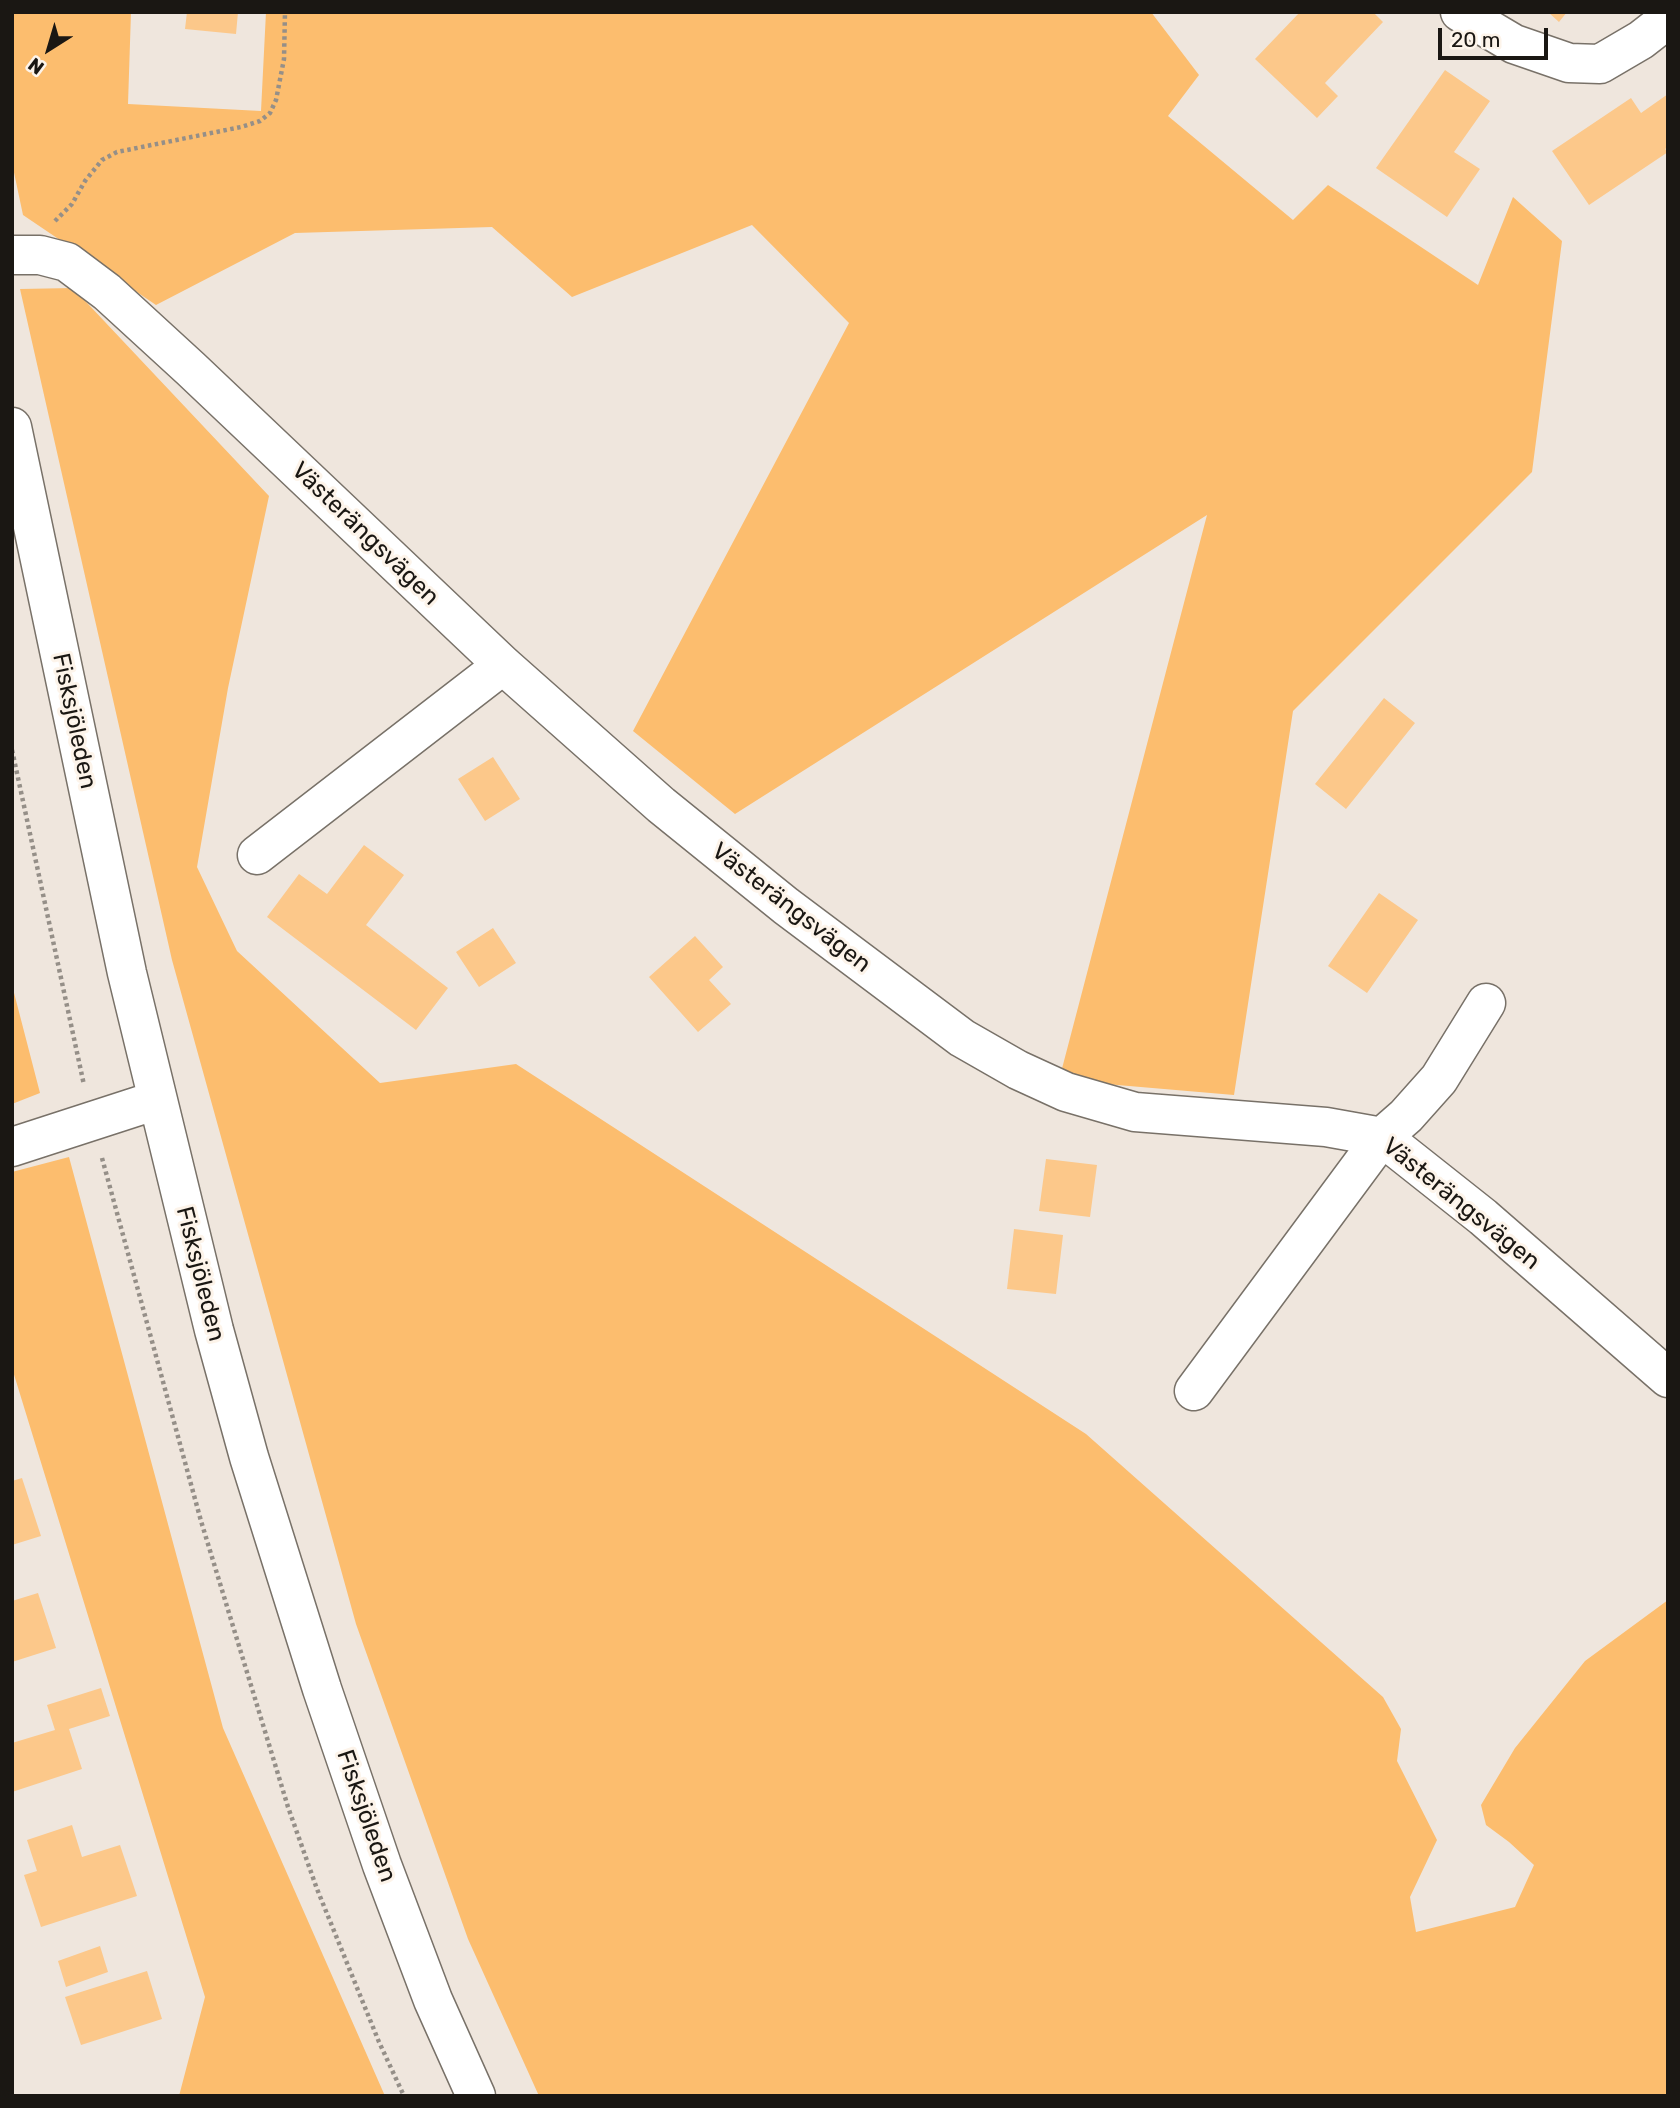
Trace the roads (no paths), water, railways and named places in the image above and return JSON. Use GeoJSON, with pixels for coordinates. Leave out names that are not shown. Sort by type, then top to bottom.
{"type":"FeatureCollection","features":[{"type":"Feature","properties":{"kind":"street"},"geometry":{"type":"LineString","coordinates":[[1460,12],[1514,44],[1569,63],[1600,64],[1641,40],[1668,19]]}},
{"type":"Feature","properties":{"kind":"street","name":"Västerängsvägen"},"geometry":{"type":"LineString","coordinates":[[12,255],[40,255],[68,262],[107,292],[202,378],[503,665],[661,805],[786,906],[962,1038],[1018,1070],[1066,1092],[1135,1112],[1326,1127],[1382,1137],[1483,1217],[1668,1378]]}},
{"type":"Feature","properties":{"kind":"street","name":"Fisksjöleden"},"geometry":{"type":"LineString","coordinates":[[12,427],[127,972],[214,1330],[242,1432],[322,1689],[382,1865],[433,2000],[475,2096]]}},
{"type":"Feature","properties":{"kind":"street"},"geometry":{"type":"LineString","coordinates":[[257,855],[503,665]]}},
{"type":"Feature","properties":{"kind":"street"},"geometry":{"type":"LineString","coordinates":[[1194,1391],[1382,1137],[1406,1116],[1438,1079],[1486,1003]]}},
{"type":"Feature","properties":{"kind":"street"},"geometry":{"type":"LineString","coordinates":[[12,1147],[158,1100]]}}]}
